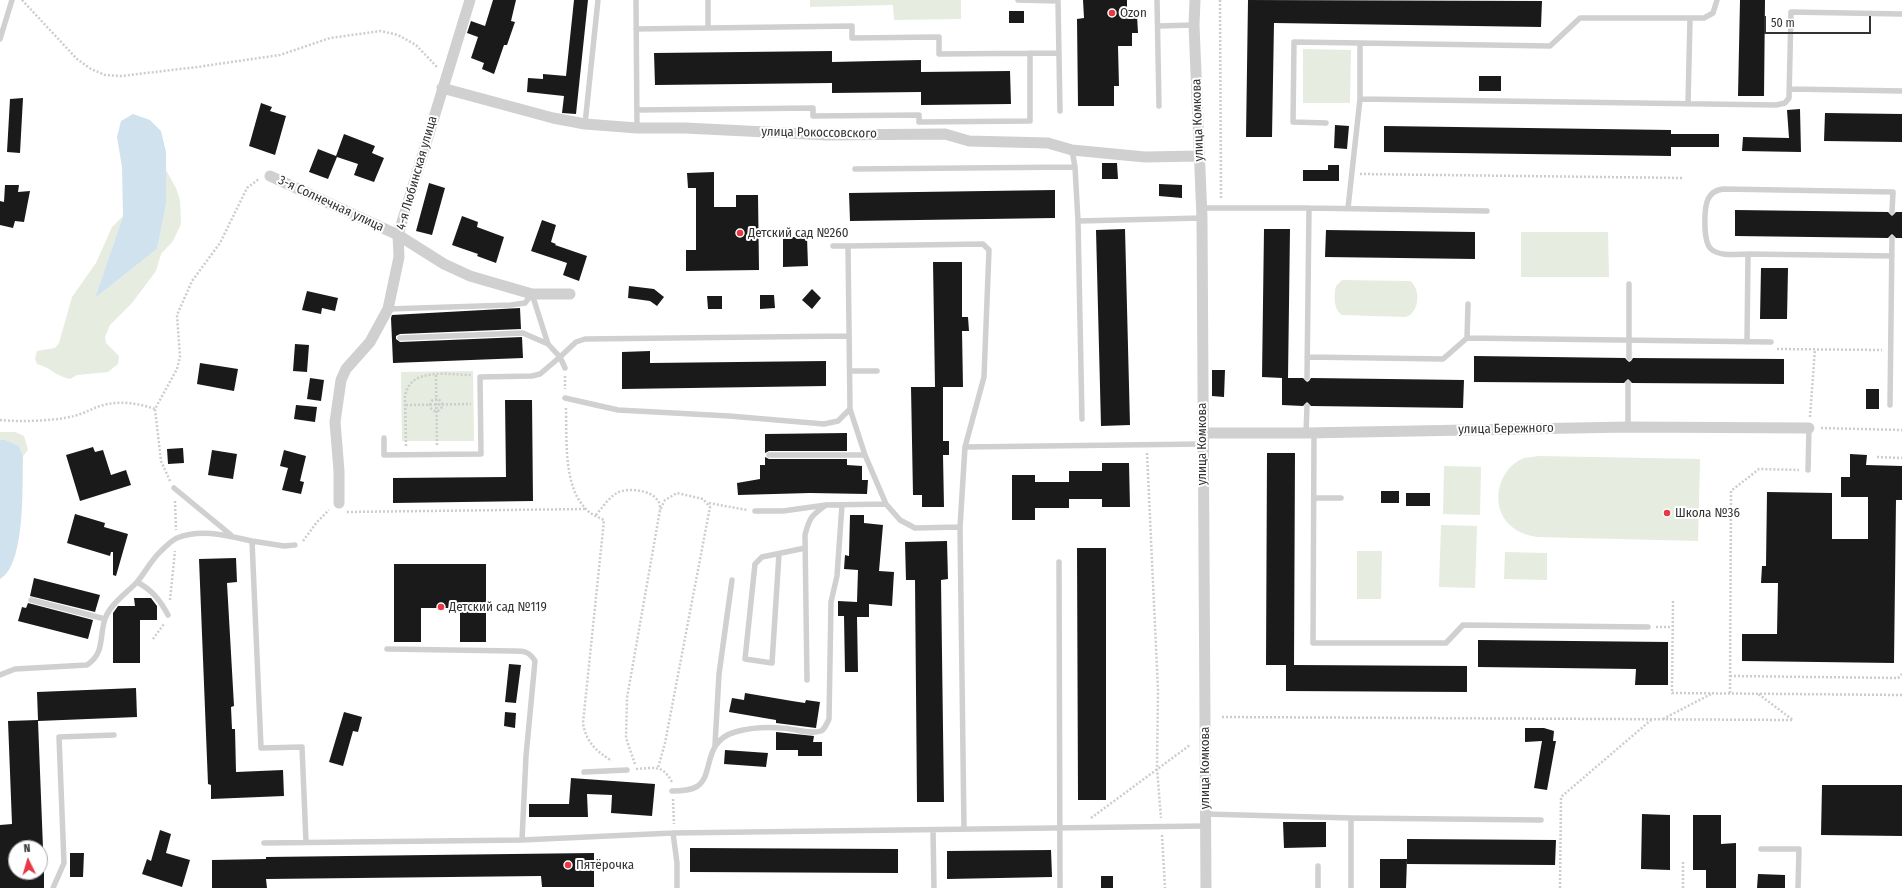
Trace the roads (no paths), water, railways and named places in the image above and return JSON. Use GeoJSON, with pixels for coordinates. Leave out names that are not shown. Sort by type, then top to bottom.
{"type":"FeatureCollection","features":[{"type":"Feature","properties":{"kind":"street","name":"4-я Любинская улица"},"geometry":{"type":"LineString","coordinates":[[338,509],[339,471],[335,422],[341,380],[346,369],[370,342],[388,309],[399,257],[398,235],[445,76],[470,0]]}},
{"type":"Feature","properties":{"kind":"street","name":"улица Комкова"},"geometry":{"type":"LineString","coordinates":[[1195,0],[1194,25],[1201,213],[1206,888]]}},
{"type":"Feature","properties":{"kind":"street","name":"улица Рокоссовского"},"geometry":{"type":"LineString","coordinates":[[442,88],[553,118],[585,124],[637,128],[685,128],[827,135],[945,134],[969,141],[1048,143],[1072,150],[1145,157],[1199,156]]}},
{"type":"Feature","properties":{"kind":"street","name":"3-я Солнечная улица"},"geometry":{"type":"LineString","coordinates":[[270,176],[398,235],[444,264],[470,276],[532,294],[570,294]]}},
{"type":"Feature","properties":{"kind":"street","name":"улица Бережного"},"geometry":{"type":"LineString","coordinates":[[1202,438],[1310,433],[1628,427],[1809,428]]}},
{"type":"Feature","properties":{"kind":"lane"},"geometry":{"type":"LineString","coordinates":[[0,39],[12,0]]}},
{"type":"Feature","properties":{"kind":"lane"},"geometry":{"type":"LineString","coordinates":[[585,124],[598,0]]}},
{"type":"Feature","properties":{"kind":"lane"},"geometry":{"type":"LineString","coordinates":[[636,0],[637,128]]}},
{"type":"Feature","properties":{"kind":"lane"},"geometry":{"type":"LineString","coordinates":[[708,0],[708,28]]}},
{"type":"Feature","properties":{"kind":"lane"},"geometry":{"type":"LineString","coordinates":[[1018,0],[1058,1],[1060,111]]}},
{"type":"Feature","properties":{"kind":"lane"},"geometry":{"type":"LineString","coordinates":[[1157,0],[1159,106]]}},
{"type":"Feature","properties":{"kind":"lane"},"geometry":{"type":"LineString","coordinates":[[1326,123],[1293,122],[1294,42],[1550,46],[1580,18],[1704,18],[1713,13],[1717,0]]}},
{"type":"Feature","properties":{"kind":"lane"},"geometry":{"type":"LineString","coordinates":[[1360,99],[1776,105],[1785,103],[1789,98],[1791,12],[1902,14]]}},
{"type":"Feature","properties":{"kind":"lane"},"geometry":{"type":"LineString","coordinates":[[1688,104],[1690,19]]}},
{"type":"Feature","properties":{"kind":"lane"},"geometry":{"type":"LineString","coordinates":[[1158,26],[1194,25]]}},
{"type":"Feature","properties":{"kind":"lane"},"geometry":{"type":"LineString","coordinates":[[636,29],[852,26],[852,38],[939,37],[939,54],[1059,53]]}},
{"type":"Feature","properties":{"kind":"lane"},"geometry":{"type":"LineString","coordinates":[[1348,208],[1360,99],[1360,43]]}},
{"type":"Feature","properties":{"kind":"lane"},"geometry":{"type":"LineString","coordinates":[[637,110],[813,108],[813,116],[919,115],[919,122],[1030,121],[1030,53]]}},
{"type":"Feature","properties":{"kind":"lane"},"geometry":{"type":"LineString","coordinates":[[1790,89],[1902,90]]}},
{"type":"Feature","properties":{"kind":"lane"},"geometry":{"type":"LineString","coordinates":[[1072,150],[1075,167],[1078,221],[1082,419]]}},
{"type":"Feature","properties":{"kind":"lane"},"geometry":{"type":"LineString","coordinates":[[855,169],[1075,167]]}},
{"type":"Feature","properties":{"kind":"lane"},"geometry":{"type":"LineString","coordinates":[[1892,212],[1893,192],[1723,189],[1713,192],[1707,201],[1705,236],[1708,246],[1717,253],[1892,256]]}},
{"type":"Feature","properties":{"kind":"lane"},"geometry":{"type":"LineString","coordinates":[[1078,221],[1201,213],[1221,208],[1348,208],[1487,211]]}},
{"type":"Feature","properties":{"kind":"lane"},"geometry":{"type":"LineString","coordinates":[[1307,378],[1309,208]]}},
{"type":"Feature","properties":{"kind":"lane"},"geometry":{"type":"LineString","coordinates":[[1890,405],[1892,238]]}},
{"type":"Feature","properties":{"kind":"lane"},"geometry":{"type":"LineString","coordinates":[[833,246],[983,244],[989,250],[984,377],[965,447],[960,527],[964,829]]}},
{"type":"Feature","properties":{"kind":"lane"},"geometry":{"type":"LineString","coordinates":[[848,246],[850,409],[865,455],[886,504],[900,520],[915,528],[960,527]]}},
{"type":"Feature","properties":{"kind":"lane"},"geometry":{"type":"LineString","coordinates":[[1747,342],[1748,254]]}},
{"type":"Feature","properties":{"kind":"lane"},"geometry":{"type":"LineString","coordinates":[[1628,358],[1629,284]]}},
{"type":"Feature","properties":{"kind":"lane"},"geometry":{"type":"LineString","coordinates":[[388,309],[511,305],[525,303],[532,294]]}},
{"type":"Feature","properties":{"kind":"lane"},"geometry":{"type":"LineString","coordinates":[[532,294],[548,344]]}},
{"type":"Feature","properties":{"kind":"lane"},"geometry":{"type":"LineString","coordinates":[[1467,338],[1468,304]]}},
{"type":"Feature","properties":{"kind":"lane"},"geometry":{"type":"LineString","coordinates":[[400,338],[523,333],[548,344],[560,357],[565,368]]}},
{"type":"Feature","properties":{"kind":"lane"},"geometry":{"type":"LineString","coordinates":[[384,438],[384,455],[481,454],[480,377],[532,376],[540,374],[576,342],[585,339],[849,336]]}},
{"type":"Feature","properties":{"kind":"lane"},"geometry":{"type":"LineString","coordinates":[[1307,358],[1443,360],[1467,338],[1771,342]]}},
{"type":"Feature","properties":{"kind":"lane"},"geometry":{"type":"LineString","coordinates":[[850,371],[877,371]]}},
{"type":"Feature","properties":{"kind":"lane"},"geometry":{"type":"LineString","coordinates":[[1628,383],[1628,427]]}},
{"type":"Feature","properties":{"kind":"lane"},"geometry":{"type":"LineString","coordinates":[[565,398],[618,410],[729,416],[824,424],[838,420],[850,409]]}},
{"type":"Feature","properties":{"kind":"lane"},"geometry":{"type":"LineString","coordinates":[[1307,406],[1314,498],[1313,642],[1446,643],[1462,625],[1648,627]]}},
{"type":"Feature","properties":{"kind":"lane"},"geometry":{"type":"LineString","coordinates":[[1808,470],[1809,428]]}},
{"type":"Feature","properties":{"kind":"lane"},"geometry":{"type":"LineString","coordinates":[[965,447],[1146,444],[1202,438]]}},
{"type":"Feature","properties":{"kind":"lane"},"geometry":{"type":"LineString","coordinates":[[769,455],[865,455]]}},
{"type":"Feature","properties":{"kind":"lane"},"geometry":{"type":"LineString","coordinates":[[174,488],[232,537]]}},
{"type":"Feature","properties":{"kind":"lane"},"geometry":{"type":"LineString","coordinates":[[1314,498],[1341,498]]}},
{"type":"Feature","properties":{"kind":"lane"},"geometry":{"type":"LineString","coordinates":[[755,511],[784,511],[826,505],[886,504]]}},
{"type":"Feature","properties":{"kind":"lane"},"geometry":{"type":"LineString","coordinates":[[807,680],[805,535],[808,521],[815,513],[826,505]]}},
{"type":"Feature","properties":{"kind":"lane"},"geometry":{"type":"LineString","coordinates":[[672,791],[690,790],[698,786],[704,778],[710,755],[715,745],[723,738],[734,732],[755,728],[781,728],[815,732],[822,730],[827,725],[829,719],[831,602],[837,576],[842,505]]}},
{"type":"Feature","properties":{"kind":"lane"},"geometry":{"type":"LineString","coordinates":[[0,675],[15,669],[87,665],[95,660],[99,653],[105,619],[112,607],[137,582],[160,551],[176,538],[193,534],[223,534],[252,541],[284,546],[295,545]]}},
{"type":"Feature","properties":{"kind":"lane"},"geometry":{"type":"LineString","coordinates":[[252,541],[261,748],[302,747],[306,842]]}},
{"type":"Feature","properties":{"kind":"lane"},"geometry":{"type":"LineString","coordinates":[[779,554],[772,663],[745,659],[755,564],[762,557],[805,548]]}},
{"type":"Feature","properties":{"kind":"lane"},"geometry":{"type":"LineString","coordinates":[[1059,562],[1060,888]]}},
{"type":"Feature","properties":{"kind":"lane"},"geometry":{"type":"LineString","coordinates":[[715,745],[719,674],[732,580]]}},
{"type":"Feature","properties":{"kind":"lane"},"geometry":{"type":"LineString","coordinates":[[137,582],[149,589],[160,599],[168,615]]}},
{"type":"Feature","properties":{"kind":"lane"},"geometry":{"type":"LineString","coordinates":[[31,600],[105,619]]}},
{"type":"Feature","properties":{"kind":"lane"},"geometry":{"type":"LineString","coordinates":[[387,649],[513,650],[525,651],[531,655],[535,661],[526,756],[522,840]]}},
{"type":"Feature","properties":{"kind":"lane"},"geometry":{"type":"LineString","coordinates":[[53,888],[64,863],[59,737],[114,735]]}},
{"type":"Feature","properties":{"kind":"lane"},"geometry":{"type":"LineString","coordinates":[[584,772],[627,770]]}},
{"type":"Feature","properties":{"kind":"lane"},"geometry":{"type":"LineString","coordinates":[[1205,814],[1351,818],[1541,820]]}},
{"type":"Feature","properties":{"kind":"lane"},"geometry":{"type":"LineString","coordinates":[[1351,818],[1351,888]]}},
{"type":"Feature","properties":{"kind":"lane"},"geometry":{"type":"LineString","coordinates":[[264,843],[522,840],[673,832],[1205,826]]}},
{"type":"Feature","properties":{"kind":"lane"},"geometry":{"type":"LineString","coordinates":[[933,830],[934,888]]}},
{"type":"Feature","properties":{"kind":"lane"},"geometry":{"type":"LineString","coordinates":[[673,832],[677,863],[677,888]]}},
{"type":"Feature","properties":{"kind":"lane"},"geometry":{"type":"LineString","coordinates":[[1761,849],[1798,849],[1798,888]]}},
{"type":"Feature","properties":{"kind":"lane"},"geometry":{"type":"LineString","coordinates":[[1318,866],[1318,888]]}},
{"type":"Feature","properties":{"kind":"water"},"geometry":{"type":"Polygon","coordinates":[[[133,114],[150,120],[161,131],[166,152],[166,205],[157,249],[95,298],[123,216],[122,167],[117,137],[121,121],[133,114]]]}},
{"type":"Feature","properties":{"kind":"water"},"geometry":{"type":"Polygon","coordinates":[[[0,440],[6,440],[19,446],[23,456],[21,522],[18,541],[14,558],[8,571],[0,579],[0,440]]]}},
{"type":"Feature","properties":{"kind":"place","name":"Ozon"},"geometry":{"type":"Point","coordinates":[1112,13]}},
{"type":"Feature","properties":{"kind":"place","name":"Детский сад №260"},"geometry":{"type":"Point","coordinates":[740,233]}},
{"type":"Feature","properties":{"kind":"place","name":"Школа №36"},"geometry":{"type":"Point","coordinates":[1667,513]}},
{"type":"Feature","properties":{"kind":"place","name":"Детский сад №119"},"geometry":{"type":"Point","coordinates":[441,607]}},
{"type":"Feature","properties":{"kind":"place","name":"Пятёрочка"},"geometry":{"type":"Point","coordinates":[568,865]}}]}
